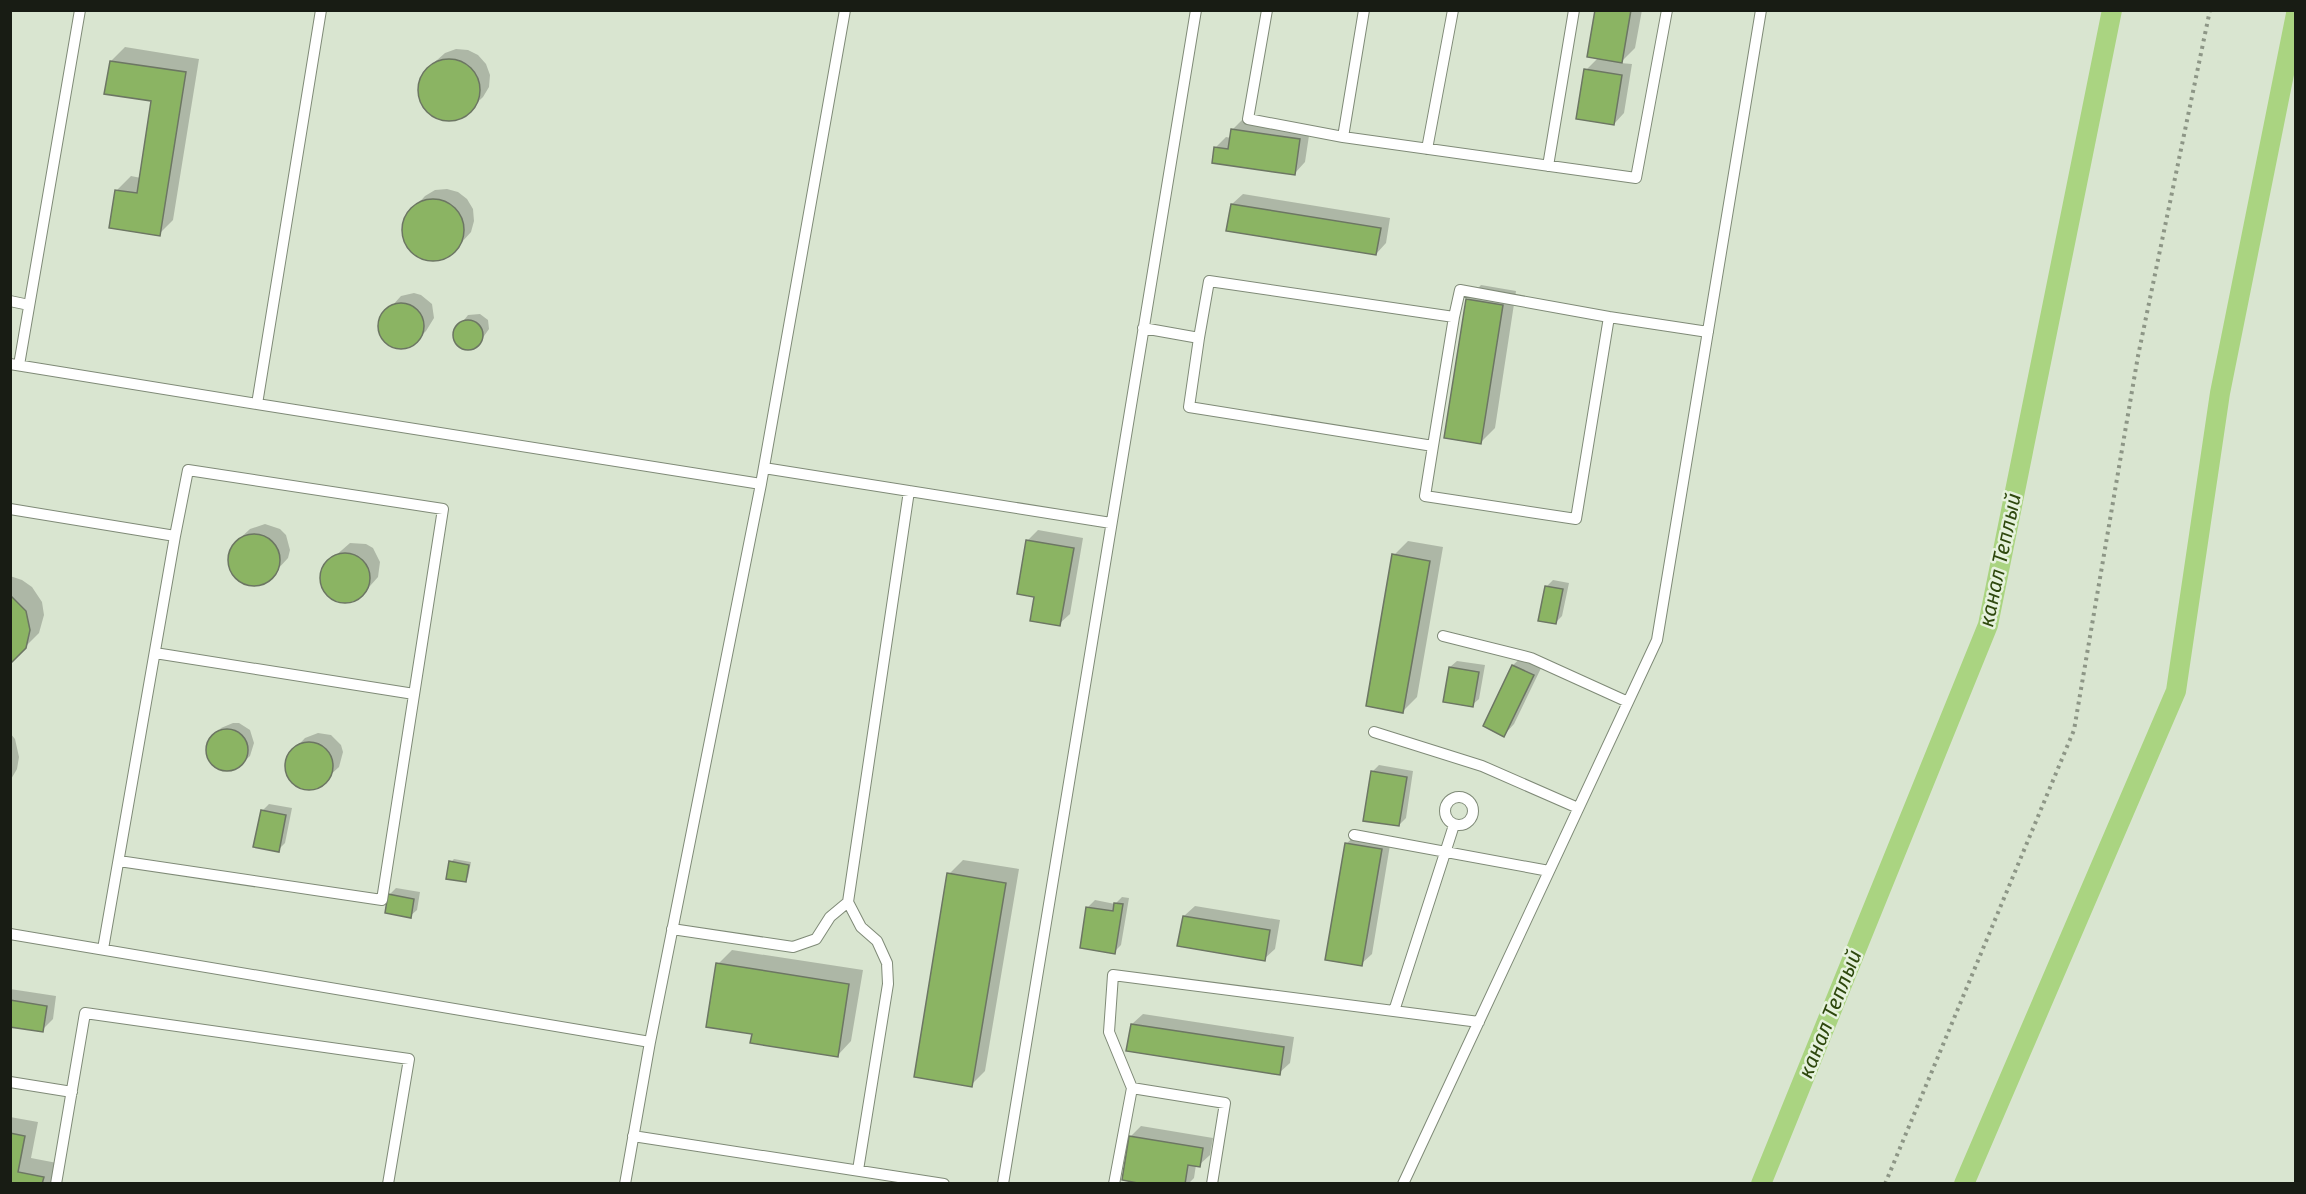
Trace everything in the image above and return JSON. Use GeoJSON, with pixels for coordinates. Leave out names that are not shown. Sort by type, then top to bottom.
{"type":"FeatureCollection","features":[{"type":"Feature","properties":{"kind":"lane"},"geometry":{"type":"LineString","coordinates":[[81,10],[29,305],[15,365],[761,484]]}},
{"type":"Feature","properties":{"kind":"lane"},"geometry":{"type":"LineString","coordinates":[[256,404],[321,10]]}},
{"type":"Feature","properties":{"kind":"lane"},"geometry":{"type":"LineString","coordinates":[[625,1184],[650,1042],[764,468],[845,10]]}},
{"type":"Feature","properties":{"kind":"lane"},"geometry":{"type":"LineString","coordinates":[[1003,1184],[1196,10]]}},
{"type":"Feature","properties":{"kind":"lane"},"geometry":{"type":"LineString","coordinates":[[1267,10],[1248,119],[1343,137],[1636,178],[1666,10]]}},
{"type":"Feature","properties":{"kind":"lane"},"geometry":{"type":"LineString","coordinates":[[1343,137],[1364,10]]}},
{"type":"Feature","properties":{"kind":"lane"},"geometry":{"type":"LineString","coordinates":[[1427,149],[1453,10]]}},
{"type":"Feature","properties":{"kind":"lane"},"geometry":{"type":"LineString","coordinates":[[1548,166],[1574,10]]}},
{"type":"Feature","properties":{"kind":"lane"},"geometry":{"type":"LineString","coordinates":[[1403,1184],[1657,640],[1761,10]]}},
{"type":"Feature","properties":{"kind":"lane"},"geometry":{"type":"LineString","coordinates":[[1433,446],[1189,407],[1199,338],[1209,281],[1454,317]]}},
{"type":"Feature","properties":{"kind":"lane"},"geometry":{"type":"LineString","coordinates":[[1609,317],[1576,519],[1425,496],[1460,290],[1708,332]]}},
{"type":"Feature","properties":{"kind":"lane"},"geometry":{"type":"LineString","coordinates":[[10,301],[29,305]]}},
{"type":"Feature","properties":{"kind":"lane"},"geometry":{"type":"LineString","coordinates":[[1143,328],[1199,338]]}},
{"type":"Feature","properties":{"kind":"lane"},"geometry":{"type":"LineString","coordinates":[[764,468],[1111,523]]}},
{"type":"Feature","properties":{"kind":"lane"},"geometry":{"type":"LineString","coordinates":[[103,950],[188,470],[442,509],[382,900],[119,861]]}},
{"type":"Feature","properties":{"kind":"lane"},"geometry":{"type":"LineString","coordinates":[[858,1170],[888,984],[887,963],[877,941],[861,927],[848,902],[909,491]]}},
{"type":"Feature","properties":{"kind":"lane"},"geometry":{"type":"LineString","coordinates":[[10,509],[175,536]]}},
{"type":"Feature","properties":{"kind":"lane"},"geometry":{"type":"LineString","coordinates":[[1443,636],[1531,658],[1628,702]]}},
{"type":"Feature","properties":{"kind":"lane"},"geometry":{"type":"LineString","coordinates":[[154,653],[414,694]]}},
{"type":"Feature","properties":{"kind":"lane"},"geometry":{"type":"LineString","coordinates":[[1374,732],[1482,765],[1578,808]]}},
{"type":"Feature","properties":{"kind":"lane"},"geometry":{"type":"LineString","coordinates":[[1394,1011],[1454,825]]}},
{"type":"Feature","properties":{"kind":"lane"},"geometry":{"type":"LineString","coordinates":[[1354,835],[1549,871]]}},
{"type":"Feature","properties":{"kind":"lane"},"geometry":{"type":"LineString","coordinates":[[672,929],[793,947],[816,939],[830,917],[848,902]]}},
{"type":"Feature","properties":{"kind":"lane"},"geometry":{"type":"LineString","coordinates":[[10,934],[650,1042]]}},
{"type":"Feature","properties":{"kind":"lane"},"geometry":{"type":"LineString","coordinates":[[1114,1184],[1132,1088],[1109,1032],[1113,975],[1479,1022]]}},
{"type":"Feature","properties":{"kind":"lane"},"geometry":{"type":"LineString","coordinates":[[56,1184],[85,1013],[409,1059],[388,1184]]}},
{"type":"Feature","properties":{"kind":"lane"},"geometry":{"type":"LineString","coordinates":[[10,1082],[72,1092]]}},
{"type":"Feature","properties":{"kind":"lane"},"geometry":{"type":"LineString","coordinates":[[1132,1088],[1226,1103],[1212,1184]]}},
{"type":"Feature","properties":{"kind":"lane"},"geometry":{"type":"LineString","coordinates":[[633,1136],[944,1184]]}},
{"type":"Feature","properties":{"kind":"path"},"geometry":{"type":"LineString","coordinates":[[1885,1184],[2074,730],[2138,356],[2210,10]]}},
{"type":"Feature","properties":{"kind":"building"},"geometry":{"type":"Polygon","coordinates":[[[1595,10],[1631,10],[1622,63],[1587,57],[1595,10]]]}},
{"type":"Feature","properties":{"kind":"building"},"geometry":{"type":"Polygon","coordinates":[[[443,59],[455,59],[471,68],[478,78],[480,90],[478,102],[471,112],[455,121],[443,121],[432,116],[423,107],[418,96],[418,84],[423,73],[432,64],[443,59]]]}},
{"type":"Feature","properties":{"kind":"building"},"geometry":{"type":"Polygon","coordinates":[[[110,61],[186,72],[160,236],[109,228],[115,190],[137,193],[151,101],[104,94],[110,61]]]}},
{"type":"Feature","properties":{"kind":"building"},"geometry":{"type":"Polygon","coordinates":[[[1584,69],[1622,75],[1614,125],[1576,119],[1584,69]]]}},
{"type":"Feature","properties":{"kind":"building"},"geometry":{"type":"Polygon","coordinates":[[[1231,129],[1300,139],[1295,175],[1212,163],[1214,147],[1228,149],[1231,129]]]}},
{"type":"Feature","properties":{"kind":"building"},"geometry":{"type":"Polygon","coordinates":[[[427,199],[439,199],[455,208],[462,218],[464,230],[462,242],[455,252],[439,261],[427,261],[416,256],[407,247],[402,236],[402,224],[407,213],[416,204],[427,199]]]}},
{"type":"Feature","properties":{"kind":"building"},"geometry":{"type":"Polygon","coordinates":[[[1231,204],[1381,228],[1376,255],[1226,231],[1231,204]]]}},
{"type":"Feature","properties":{"kind":"building"},"geometry":{"type":"Polygon","coordinates":[[[1466,299],[1503,305],[1481,444],[1444,438],[1466,299]]]}},
{"type":"Feature","properties":{"kind":"building"},"geometry":{"type":"Polygon","coordinates":[[[401,303],[417,310],[424,326],[417,342],[401,349],[385,342],[378,326],[385,310],[401,303]]]}},
{"type":"Feature","properties":{"kind":"building"},"geometry":{"type":"Polygon","coordinates":[[[468,320],[479,324],[483,335],[479,346],[468,350],[457,346],[453,335],[457,324],[468,320]]]}},
{"type":"Feature","properties":{"kind":"building"},"geometry":{"type":"Polygon","coordinates":[[[249,534],[259,534],[273,541],[280,560],[273,579],[259,586],[249,586],[239,582],[232,575],[228,565],[228,555],[232,545],[239,538],[249,534]]]}},
{"type":"Feature","properties":{"kind":"building"},"geometry":{"type":"Polygon","coordinates":[[[1026,540],[1074,548],[1060,626],[1030,621],[1034,597],[1017,594],[1026,540]]]}},
{"type":"Feature","properties":{"kind":"building"},"geometry":{"type":"Polygon","coordinates":[[[340,553],[350,553],[363,560],[370,573],[370,583],[363,596],[350,603],[340,603],[331,599],[324,592],[320,583],[320,573],[324,564],[331,557],[340,553]]]}},
{"type":"Feature","properties":{"kind":"building"},"geometry":{"type":"Polygon","coordinates":[[[1392,554],[1430,561],[1403,713],[1366,706],[1392,554]]]}},
{"type":"Feature","properties":{"kind":"building"},"geometry":{"type":"Polygon","coordinates":[[[1545,586],[1563,589],[1556,624],[1538,621],[1545,586]]]}},
{"type":"Feature","properties":{"kind":"building"},"geometry":{"type":"Polygon","coordinates":[[[10,595],[26,611],[30,630],[26,648],[10,664],[10,595]]]}},
{"type":"Feature","properties":{"kind":"building"},"geometry":{"type":"Polygon","coordinates":[[[1512,665],[1534,675],[1504,737],[1483,726],[1512,665]]]}},
{"type":"Feature","properties":{"kind":"building"},"geometry":{"type":"Polygon","coordinates":[[[1449,667],[1479,672],[1473,707],[1443,702],[1449,667]]]}},
{"type":"Feature","properties":{"kind":"building"},"geometry":{"type":"Polygon","coordinates":[[[227,729],[235,730],[242,735],[247,742],[247,758],[242,765],[235,770],[227,771],[219,770],[212,765],[207,758],[206,750],[207,742],[212,735],[219,730],[227,729]]]}},
{"type":"Feature","properties":{"kind":"building"},"geometry":{"type":"Polygon","coordinates":[[[309,742],[326,749],[333,766],[326,783],[309,790],[292,783],[285,766],[292,749],[309,742]]]}},
{"type":"Feature","properties":{"kind":"building"},"geometry":{"type":"Polygon","coordinates":[[[1371,771],[1407,777],[1399,826],[1363,821],[1371,771]]]}},
{"type":"Feature","properties":{"kind":"building"},"geometry":{"type":"Polygon","coordinates":[[[261,810],[286,815],[279,852],[253,847],[261,810]]]}},
{"type":"Feature","properties":{"kind":"building"},"geometry":{"type":"Polygon","coordinates":[[[1345,843],[1382,849],[1362,966],[1325,960],[1345,843]]]}},
{"type":"Feature","properties":{"kind":"building"},"geometry":{"type":"Polygon","coordinates":[[[449,861],[469,865],[466,882],[446,879],[449,861]]]}},
{"type":"Feature","properties":{"kind":"building"},"geometry":{"type":"Polygon","coordinates":[[[947,873],[1006,883],[972,1087],[914,1077],[947,873]]]}},
{"type":"Feature","properties":{"kind":"building"},"geometry":{"type":"Polygon","coordinates":[[[388,894],[414,899],[411,918],[385,913],[388,894]]]}},
{"type":"Feature","properties":{"kind":"building"},"geometry":{"type":"Polygon","coordinates":[[[1114,903],[1123,904],[1115,954],[1080,948],[1086,907],[1113,911],[1114,903]]]}},
{"type":"Feature","properties":{"kind":"building"},"geometry":{"type":"Polygon","coordinates":[[[1183,916],[1270,930],[1265,961],[1177,946],[1183,916]]]}},
{"type":"Feature","properties":{"kind":"building"},"geometry":{"type":"Polygon","coordinates":[[[716,963],[849,984],[838,1057],[750,1043],[752,1034],[706,1027],[716,963]]]}},
{"type":"Feature","properties":{"kind":"building"},"geometry":{"type":"Polygon","coordinates":[[[10,1000],[47,1006],[43,1032],[10,1027],[10,1000]]]}},
{"type":"Feature","properties":{"kind":"building"},"geometry":{"type":"Polygon","coordinates":[[[1131,1024],[1284,1047],[1280,1075],[1126,1051],[1131,1024]]]}},
{"type":"Feature","properties":{"kind":"building"},"geometry":{"type":"Polygon","coordinates":[[[10,1133],[25,1136],[18,1172],[44,1177],[42,1184],[10,1184],[10,1133]]]}},
{"type":"Feature","properties":{"kind":"building"},"geometry":{"type":"Polygon","coordinates":[[[1129,1136],[1203,1148],[1200,1167],[1188,1165],[1185,1184],[1143,1184],[1122,1180],[1129,1136]]]}},
{"type":"Feature","properties":{"kind":"waterway","name":"канал Теплый"},"geometry":{"type":"LineString","coordinates":[[1761,1184],[1988,625],[2112,10]]}},
{"type":"Feature","properties":{"kind":"waterway","name":"канал Теплый"},"geometry":{"type":"LineString","coordinates":[[1964,1184],[2176,691],[2220,393],[2296,14]]}}]}
